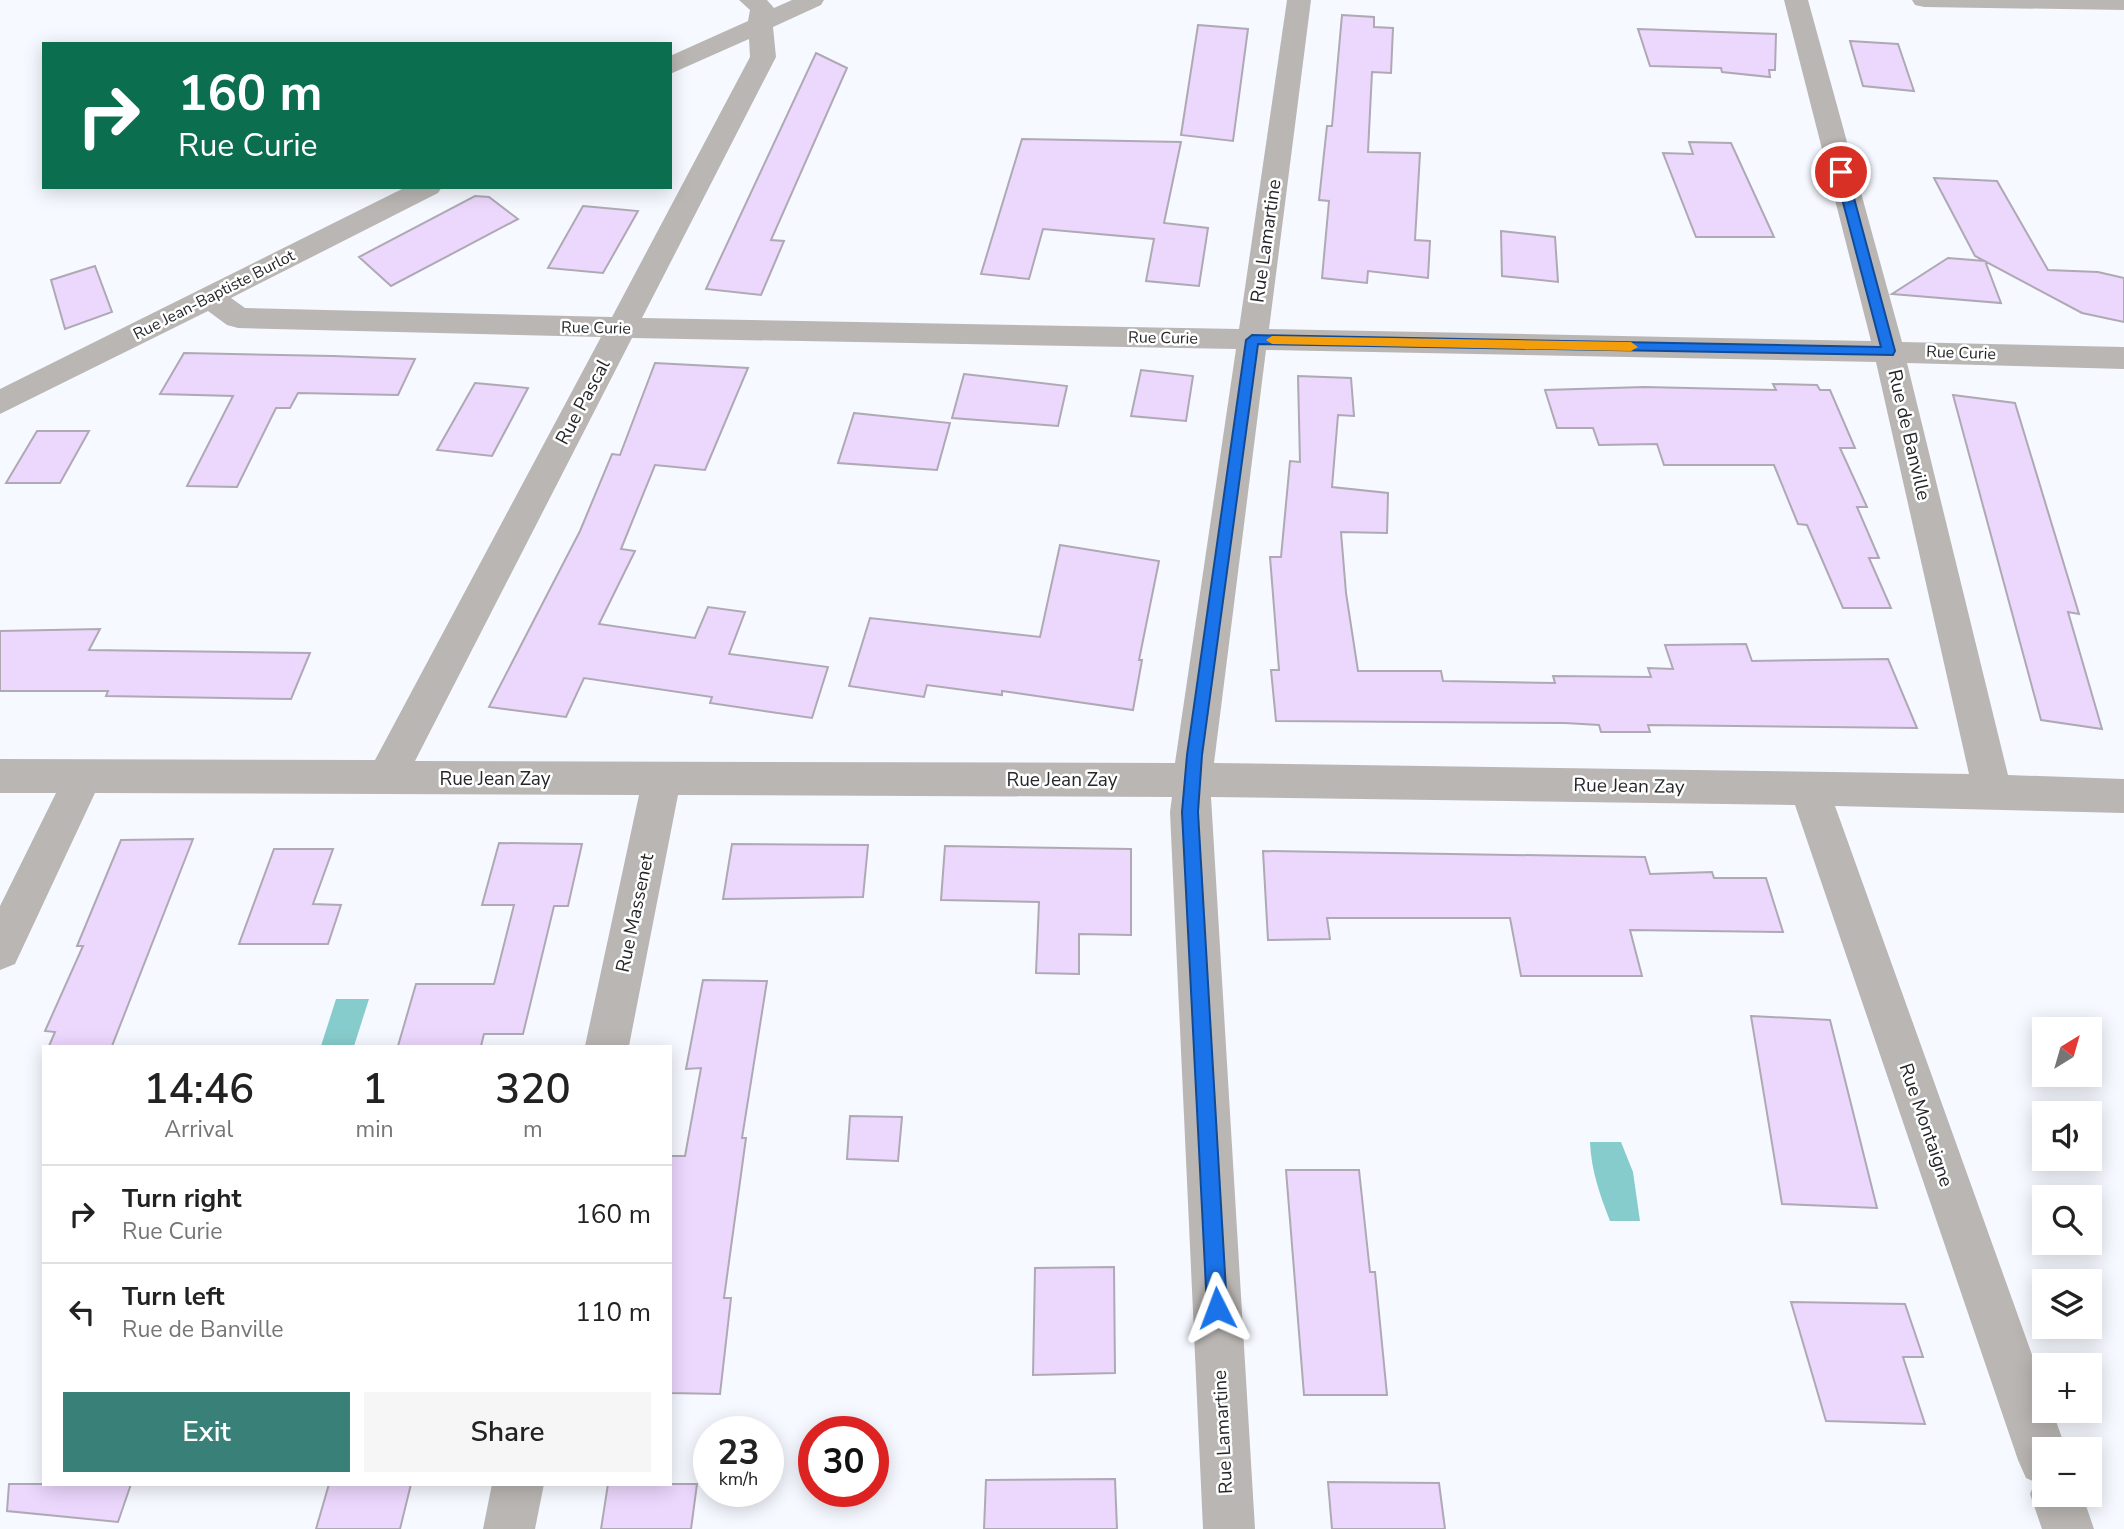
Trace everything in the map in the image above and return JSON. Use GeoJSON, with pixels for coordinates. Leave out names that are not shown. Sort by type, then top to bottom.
{"type":"FeatureCollection","features":[{"type":"Feature","properties":{"kind":"street"},"geometry":{"type":"LineString","coordinates":[[672,65],[755,11],[812,0]]}},
{"type":"Feature","properties":{"kind":"street","name":"Rue Lamartine"},"geometry":{"type":"LineString","coordinates":[[1228,1529],[1190,812],[1299,0]]}},
{"type":"Feature","properties":{"kind":"street","name":"Rue de Banville"},"geometry":{"type":"LineString","coordinates":[[1796,0],[1889,351],[1993,792]]}},
{"type":"Feature","properties":{"kind":"street"},"geometry":{"type":"LineString","coordinates":[[1923,0],[2124,3]]}},
{"type":"Feature","properties":{"kind":"street","name":"Rue Pascal"},"geometry":{"type":"LineString","coordinates":[[386,778],[763,57],[755,11]]}},
{"type":"Feature","properties":{"kind":"street","name":"Rue Jean-Baptiste Burlot"},"geometry":{"type":"LineString","coordinates":[[0,403],[424,189]]}},
{"type":"Feature","properties":{"kind":"street","name":"Rue Curie"},"geometry":{"type":"LineString","coordinates":[[209,297],[238,318],[622,329],[1889,351],[2124,358]]}},
{"type":"Feature","properties":{"kind":"street","name":"Rue Jean Zay"},"geometry":{"type":"LineString","coordinates":[[0,776],[1193,780],[2124,796]]}},
{"type":"Feature","properties":{"kind":"street"},"geometry":{"type":"LineString","coordinates":[[0,950],[83,777]]}},
{"type":"Feature","properties":{"kind":"street","name":"Rue Massenet"},"geometry":{"type":"LineString","coordinates":[[607,1045],[662,779]]}},
{"type":"Feature","properties":{"kind":"street","name":"Rue Montaigne"},"geometry":{"type":"LineString","coordinates":[[1809,789],[2036,1437]]}},
{"type":"Feature","properties":{"kind":"street"},"geometry":{"type":"LineString","coordinates":[[509,1529],[518,1486]]}},
{"type":"Feature","properties":{"kind":"street"},"geometry":{"type":"LineString","coordinates":[[2060,1507],[2068,1529]]}},
{"type":"Feature","properties":{"kind":"water"},"geometry":{"type":"Polygon","coordinates":[[[336,999],[369,999],[354,1045],[321,1045],[336,999]]]}},
{"type":"Feature","properties":{"kind":"water"},"geometry":{"type":"Polygon","coordinates":[[[1590,1142],[1621,1142],[1633,1172],[1640,1221],[1610,1221],[1594,1172],[1590,1142]]]}},
{"type":"Feature","properties":{"kind":"building"},"geometry":{"type":"Polygon","coordinates":[[[1342,15],[1374,17],[1374,27],[1393,28],[1391,73],[1372,72],[1368,152],[1420,153],[1415,240],[1430,241],[1428,278],[1368,271],[1367,283],[1322,278],[1329,201],[1319,200],[1327,126],[1332,126],[1342,15]]]}},
{"type":"Feature","properties":{"kind":"building"},"geometry":{"type":"Polygon","coordinates":[[[1198,25],[1248,29],[1233,141],[1181,135],[1198,25]]]}},
{"type":"Feature","properties":{"kind":"building"},"geometry":{"type":"Polygon","coordinates":[[[1638,29],[1776,34],[1775,70],[1769,70],[1770,77],[1722,72],[1721,68],[1650,66],[1638,29]]]}},
{"type":"Feature","properties":{"kind":"building"},"geometry":{"type":"Polygon","coordinates":[[[1850,41],[1898,44],[1914,91],[1863,86],[1850,41]]]}},
{"type":"Feature","properties":{"kind":"building"},"geometry":{"type":"Polygon","coordinates":[[[816,53],[847,68],[771,240],[784,241],[761,295],[706,289],[816,53]]]}},
{"type":"Feature","properties":{"kind":"building"},"geometry":{"type":"Polygon","coordinates":[[[1022,139],[1181,142],[1164,223],[1208,228],[1199,286],[1146,281],[1154,239],[1043,229],[1029,279],[981,274],[1022,139]]]}},
{"type":"Feature","properties":{"kind":"building"},"geometry":{"type":"Polygon","coordinates":[[[1689,142],[1731,143],[1774,237],[1696,237],[1663,153],[1693,154],[1689,142]]]}},
{"type":"Feature","properties":{"kind":"building"},"geometry":{"type":"Polygon","coordinates":[[[1934,178],[1997,181],[2048,270],[2098,272],[2124,278],[2124,322],[2082,313],[1975,256],[1934,178]]]}},
{"type":"Feature","properties":{"kind":"building"},"geometry":{"type":"Polygon","coordinates":[[[475,196],[489,197],[518,219],[391,286],[359,257],[475,196]]]}},
{"type":"Feature","properties":{"kind":"building"},"geometry":{"type":"Polygon","coordinates":[[[583,206],[638,211],[603,273],[548,268],[583,206]]]}},
{"type":"Feature","properties":{"kind":"building"},"geometry":{"type":"Polygon","coordinates":[[[1501,231],[1555,237],[1558,282],[1502,276],[1501,231]]]}},
{"type":"Feature","properties":{"kind":"building"},"geometry":{"type":"Polygon","coordinates":[[[1948,258],[1985,261],[2001,303],[1892,294],[1948,258]]]}},
{"type":"Feature","properties":{"kind":"building"},"geometry":{"type":"Polygon","coordinates":[[[95,266],[112,312],[65,329],[51,280],[95,266]]]}},
{"type":"Feature","properties":{"kind":"building"},"geometry":{"type":"Polygon","coordinates":[[[184,353],[415,359],[398,395],[298,393],[290,408],[276,408],[237,487],[187,486],[233,396],[160,394],[184,353]]]}},
{"type":"Feature","properties":{"kind":"building"},"geometry":{"type":"Polygon","coordinates":[[[655,363],[748,368],[705,470],[655,465],[621,549],[635,551],[599,624],[695,638],[708,607],[745,612],[729,654],[828,667],[812,718],[710,703],[712,697],[584,678],[566,717],[489,707],[580,531],[612,454],[620,455],[655,363]]]}},
{"type":"Feature","properties":{"kind":"building"},"geometry":{"type":"Polygon","coordinates":[[[1141,370],[1193,376],[1186,421],[1131,416],[1141,370]]]}},
{"type":"Feature","properties":{"kind":"building"},"geometry":{"type":"Polygon","coordinates":[[[964,374],[1067,386],[1058,426],[952,418],[964,374]]]}},
{"type":"Feature","properties":{"kind":"building"},"geometry":{"type":"Polygon","coordinates":[[[1298,376],[1351,378],[1354,416],[1338,415],[1332,487],[1388,493],[1387,533],[1341,532],[1346,593],[1358,671],[1441,671],[1443,681],[1555,683],[1553,676],[1651,677],[1648,668],[1673,669],[1665,645],[1746,644],[1752,661],[1888,659],[1917,728],[1648,725],[1650,732],[1601,732],[1599,725],[1565,723],[1276,721],[1271,670],[1279,670],[1270,557],[1281,557],[1290,461],[1300,462],[1298,376]]]}},
{"type":"Feature","properties":{"kind":"building"},"geometry":{"type":"Polygon","coordinates":[[[475,383],[528,388],[492,456],[437,450],[475,383]]]}},
{"type":"Feature","properties":{"kind":"building"},"geometry":{"type":"Polygon","coordinates":[[[1773,384],[1817,385],[1820,390],[1830,390],[1855,448],[1840,448],[1867,507],[1857,507],[1879,558],[1869,558],[1891,608],[1843,608],[1807,525],[1798,524],[1774,465],[1664,465],[1657,444],[1599,445],[1593,428],[1557,428],[1545,390],[1644,387],[1776,390],[1773,384]]]}},
{"type":"Feature","properties":{"kind":"building"},"geometry":{"type":"Polygon","coordinates":[[[1953,395],[2015,403],[2079,614],[2068,612],[2102,729],[2041,720],[1953,395]]]}},
{"type":"Feature","properties":{"kind":"building"},"geometry":{"type":"Polygon","coordinates":[[[854,413],[950,423],[937,470],[838,463],[854,413]]]}},
{"type":"Feature","properties":{"kind":"building"},"geometry":{"type":"Polygon","coordinates":[[[37,431],[89,431],[60,483],[6,483],[37,431]]]}},
{"type":"Feature","properties":{"kind":"building"},"geometry":{"type":"Polygon","coordinates":[[[1060,545],[1159,561],[1139,660],[1142,660],[1133,710],[1002,691],[1002,695],[927,685],[924,697],[849,686],[870,618],[1040,637],[1060,545]]]}},
{"type":"Feature","properties":{"kind":"building"},"geometry":{"type":"Polygon","coordinates":[[[100,629],[89,650],[310,653],[291,699],[106,696],[108,691],[0,691],[0,631],[100,629]]]}},
{"type":"Feature","properties":{"kind":"building"},"geometry":{"type":"Polygon","coordinates":[[[193,839],[112,1045],[49,1045],[55,1032],[45,1031],[83,946],[77,946],[121,840],[193,839]]]}},
{"type":"Feature","properties":{"kind":"building"},"geometry":{"type":"Polygon","coordinates":[[[499,843],[582,844],[568,906],[554,906],[523,1034],[484,1034],[481,1045],[398,1045],[416,984],[494,984],[514,905],[482,905],[499,843]]]}},
{"type":"Feature","properties":{"kind":"building"},"geometry":{"type":"Polygon","coordinates":[[[732,844],[868,845],[863,897],[723,899],[732,844]]]}},
{"type":"Feature","properties":{"kind":"building"},"geometry":{"type":"Polygon","coordinates":[[[945,846],[1131,849],[1131,935],[1079,934],[1079,974],[1036,973],[1039,902],[941,900],[945,846]]]}},
{"type":"Feature","properties":{"kind":"building"},"geometry":{"type":"Polygon","coordinates":[[[274,849],[333,849],[313,904],[341,905],[328,944],[239,944],[274,849]]]}},
{"type":"Feature","properties":{"kind":"building"},"geometry":{"type":"Polygon","coordinates":[[[1263,851],[1645,857],[1650,874],[1712,872],[1714,878],[1766,878],[1783,932],[1630,930],[1642,976],[1521,976],[1510,918],[1327,918],[1330,939],[1268,940],[1263,851]]]}},
{"type":"Feature","properties":{"kind":"building"},"geometry":{"type":"Polygon","coordinates":[[[703,980],[767,981],[742,1138],[746,1138],[724,1298],[731,1298],[720,1394],[672,1393],[672,1156],[685,1156],[701,1068],[686,1069],[703,980]]]}},
{"type":"Feature","properties":{"kind":"building"},"geometry":{"type":"Polygon","coordinates":[[[1751,1016],[1830,1020],[1877,1208],[1782,1204],[1751,1016]]]}},
{"type":"Feature","properties":{"kind":"building"},"geometry":{"type":"Polygon","coordinates":[[[850,1116],[902,1117],[898,1161],[847,1159],[850,1116]]]}},
{"type":"Feature","properties":{"kind":"building"},"geometry":{"type":"Polygon","coordinates":[[[1286,1170],[1359,1170],[1370,1272],[1375,1272],[1387,1395],[1304,1395],[1286,1170]]]}},
{"type":"Feature","properties":{"kind":"building"},"geometry":{"type":"Polygon","coordinates":[[[1114,1267],[1115,1373],[1033,1375],[1035,1268],[1114,1267]]]}},
{"type":"Feature","properties":{"kind":"building"},"geometry":{"type":"Polygon","coordinates":[[[1791,1302],[1905,1304],[1923,1357],[1903,1357],[1925,1424],[1826,1421],[1791,1302]]]}},
{"type":"Feature","properties":{"kind":"building"},"geometry":{"type":"Polygon","coordinates":[[[1115,1479],[1117,1529],[984,1529],[986,1480],[1115,1479]]]}},
{"type":"Feature","properties":{"kind":"building"},"geometry":{"type":"Polygon","coordinates":[[[1328,1482],[1439,1483],[1445,1529],[1332,1529],[1328,1482]]]}},
{"type":"Feature","properties":{"kind":"building"},"geometry":{"type":"Polygon","coordinates":[[[9,1484],[130,1486],[118,1522],[7,1511],[9,1484]]]}},
{"type":"Feature","properties":{"kind":"building"},"geometry":{"type":"Polygon","coordinates":[[[693,1484],[691,1529],[601,1529],[608,1486],[693,1484]]]}},
{"type":"Feature","properties":{"kind":"building"},"geometry":{"type":"Polygon","coordinates":[[[328,1486],[411,1486],[400,1529],[316,1529],[328,1486]]]}},
{"type":"Feature","properties":{"kind":"slow traffic"},"geometry":{"type":"LineString","coordinates":[[1272,340],[1631,347]]}},
{"type":"Feature","properties":{"kind":"route"},"geometry":{"type":"LineString","coordinates":[[1217,1308],[1190,812],[1195,755],[1252,340],[1889,351],[1841,172]]}}]}
